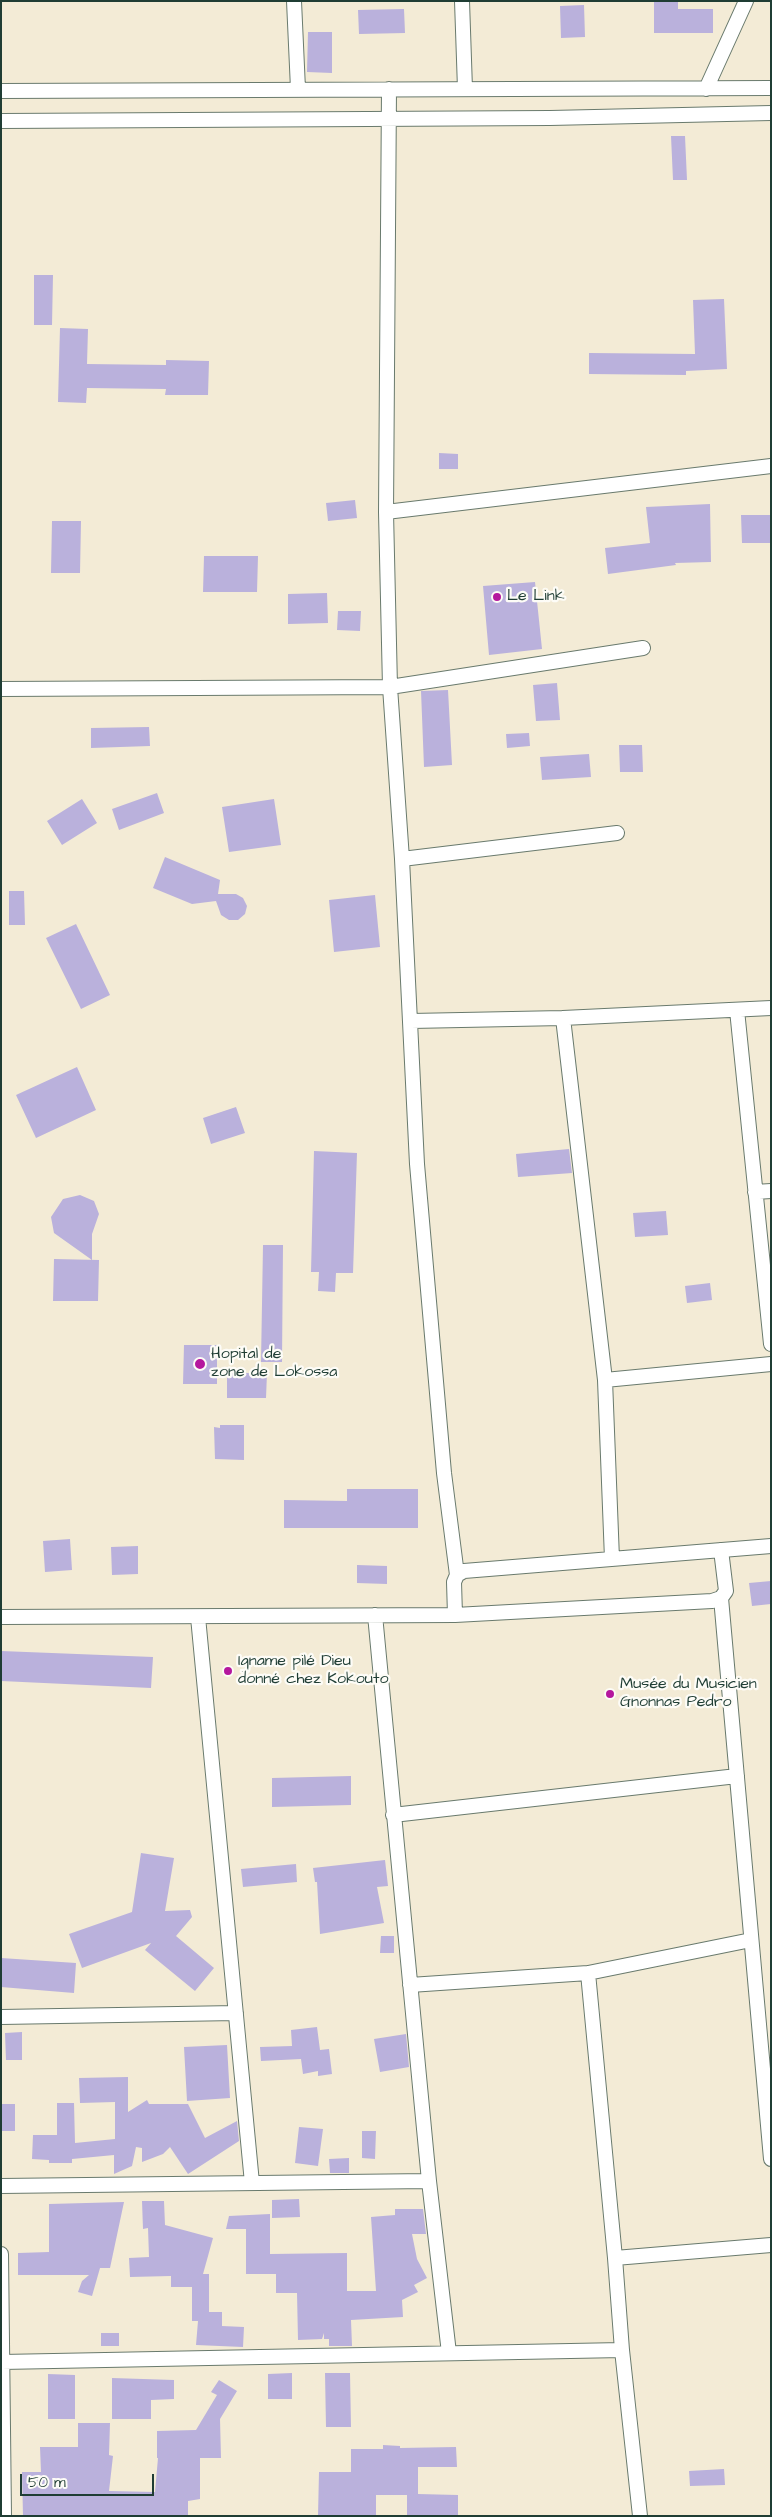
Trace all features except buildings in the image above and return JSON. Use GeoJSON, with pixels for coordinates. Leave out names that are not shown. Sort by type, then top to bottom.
{"type":"FeatureCollection","features":[{"type":"Feature","properties":{"kind":"street"},"geometry":{"type":"LineString","coordinates":[[294,1],[298,89]]}},
{"type":"Feature","properties":{"kind":"street"},"geometry":{"type":"LineString","coordinates":[[462,1],[465,88]]}},
{"type":"Feature","properties":{"kind":"street"},"geometry":{"type":"LineString","coordinates":[[706,88],[746,1]]}},
{"type":"Feature","properties":{"kind":"street"},"geometry":{"type":"LineString","coordinates":[[1,91],[771,88]]}},
{"type":"Feature","properties":{"kind":"street"},"geometry":{"type":"LineString","coordinates":[[388,89],[386,512],[390,687],[402,859],[417,1164],[444,1473],[458,1575]]}},
{"type":"Feature","properties":{"kind":"street"},"geometry":{"type":"LineString","coordinates":[[1,121],[771,114]]}},
{"type":"Feature","properties":{"kind":"street"},"geometry":{"type":"LineString","coordinates":[[386,512],[771,466]]}},
{"type":"Feature","properties":{"kind":"street"},"geometry":{"type":"LineString","coordinates":[[1,689],[390,687],[643,648]]}},
{"type":"Feature","properties":{"kind":"street"},"geometry":{"type":"LineString","coordinates":[[402,859],[617,833]]}},
{"type":"Feature","properties":{"kind":"street"},"geometry":{"type":"LineString","coordinates":[[411,1021],[563,1018],[771,1008]]}},
{"type":"Feature","properties":{"kind":"street"},"geometry":{"type":"LineString","coordinates":[[737,1010],[754,1192],[771,1344]]}},
{"type":"Feature","properties":{"kind":"street"},"geometry":{"type":"LineString","coordinates":[[563,1018],[605,1380],[612,1559]]}},
{"type":"Feature","properties":{"kind":"street"},"geometry":{"type":"LineString","coordinates":[[754,1192],[771,1190]]}},
{"type":"Feature","properties":{"kind":"street"},"geometry":{"type":"LineString","coordinates":[[605,1380],[771,1364]]}},
{"type":"Feature","properties":{"kind":"street"},"geometry":{"type":"LineString","coordinates":[[455,1615],[454,1582],[458,1575],[464,1571],[771,1546]]}},
{"type":"Feature","properties":{"kind":"street"},"geometry":{"type":"LineString","coordinates":[[721,1550],[726,1591],[721,1598],[751,1940],[768,2085],[771,2159]]}},
{"type":"Feature","properties":{"kind":"street"},"geometry":{"type":"LineString","coordinates":[[1,1616],[455,1615],[702,1602],[721,1598]]}},
{"type":"Feature","properties":{"kind":"street"},"geometry":{"type":"LineString","coordinates":[[375,1615],[429,2181],[448,2353]]}},
{"type":"Feature","properties":{"kind":"street"},"geometry":{"type":"LineString","coordinates":[[198,1617],[252,2183]]}},
{"type":"Feature","properties":{"kind":"street"},"geometry":{"type":"LineString","coordinates":[[393,1815],[737,1776]]}},
{"type":"Feature","properties":{"kind":"street"},"geometry":{"type":"LineString","coordinates":[[410,1985],[588,1973],[751,1940]]}},
{"type":"Feature","properties":{"kind":"street"},"geometry":{"type":"LineString","coordinates":[[588,1973],[616,2258],[622,2350],[640,2516]]}},
{"type":"Feature","properties":{"kind":"street"},"geometry":{"type":"LineString","coordinates":[[1,2017],[236,2013]]}},
{"type":"Feature","properties":{"kind":"street"},"geometry":{"type":"LineString","coordinates":[[1,2186],[429,2181]]}},
{"type":"Feature","properties":{"kind":"street"},"geometry":{"type":"LineString","coordinates":[[616,2258],[771,2246]]}},
{"type":"Feature","properties":{"kind":"street"},"geometry":{"type":"LineString","coordinates":[[1,2254],[4,2516]]}},
{"type":"Feature","properties":{"kind":"street"},"geometry":{"type":"LineString","coordinates":[[2,2362],[622,2350]]}},
{"type":"Feature","properties":{"kind":"place","name":"Le Link"},"geometry":{"type":"Point","coordinates":[497,597]}},
{"type":"Feature","properties":{"kind":"place","name":"Hopital de zone de Lokossa"},"geometry":{"type":"Point","coordinates":[200,1364]}},
{"type":"Feature","properties":{"kind":"place","name":"Igname pilé Dieu donné chez Kokouto"},"geometry":{"type":"Point","coordinates":[228,1671]}},
{"type":"Feature","properties":{"kind":"place","name":"Musée du Musicien Gnonnas Pedro"},"geometry":{"type":"Point","coordinates":[610,1694]}}]}
